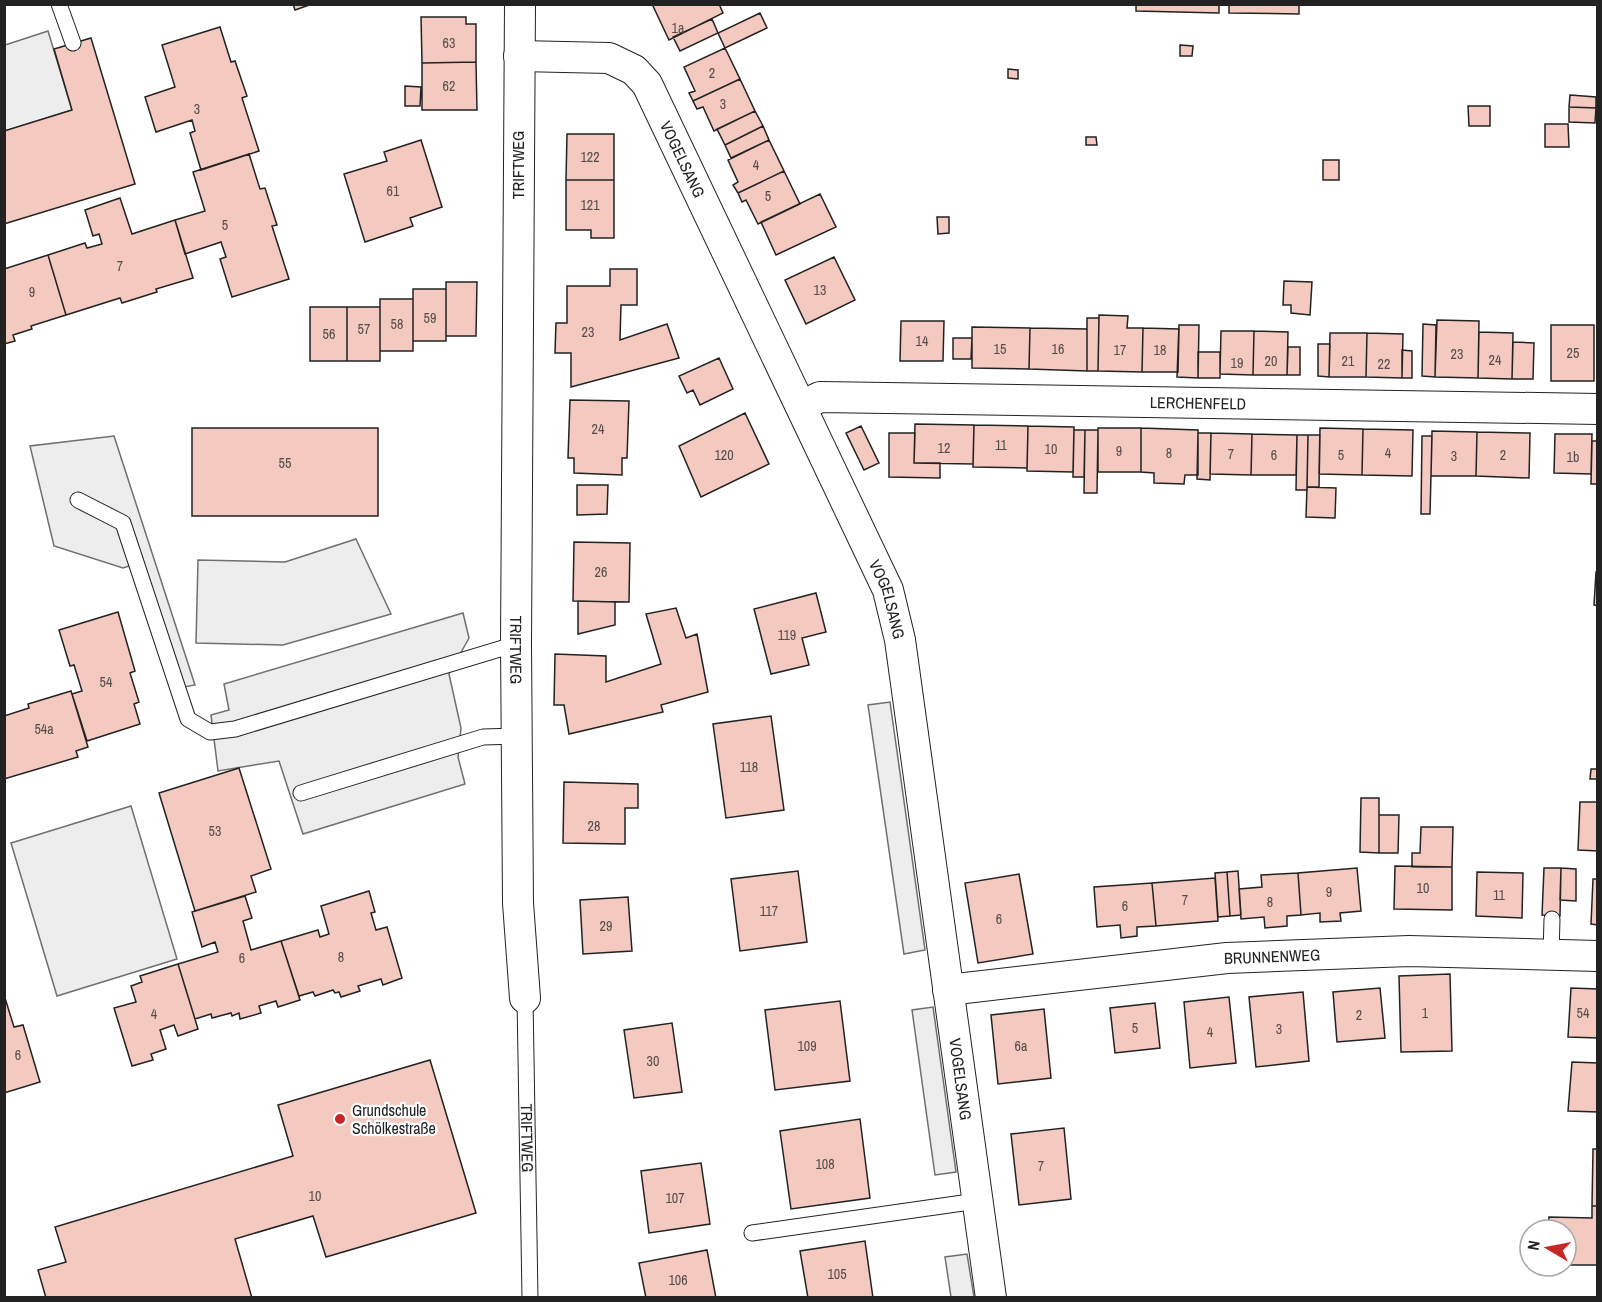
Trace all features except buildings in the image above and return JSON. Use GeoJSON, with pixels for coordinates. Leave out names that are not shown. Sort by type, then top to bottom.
{"type":"FeatureCollection","features":[{"type":"Feature","properties":{"kind":"street","name":"TRIFTWEG"},"geometry":{"type":"LineString","coordinates":[[520,4],[516,644],[518,903],[525,998]]}},
{"type":"Feature","properties":{"kind":"street","name":"VOGELSANG"},"geometry":{"type":"LineString","coordinates":[[519,56],[609,58],[634,70],[647,84],[888,590],[900,640],[991,1298]]}},
{"type":"Feature","properties":{"kind":"street","name":"LERCHENFELD"},"geometry":{"type":"LineString","coordinates":[[801,406],[820,397],[1598,410]]}},
{"type":"Feature","properties":{"kind":"street","name":"BRUNNENWEG"},"geometry":{"type":"LineString","coordinates":[[948,990],[1227,958],[1409,951],[1598,956]]}},
{"type":"Feature","properties":{"kind":"lane"},"geometry":{"type":"LineString","coordinates":[[59,4],[73,43]]}},
{"type":"Feature","properties":{"kind":"lane"},"geometry":{"type":"LineString","coordinates":[[78,500],[123,523],[188,719],[210,732],[235,729],[516,644]]}},
{"type":"Feature","properties":{"kind":"lane"},"geometry":{"type":"LineString","coordinates":[[301,793],[483,737],[517,736]]}},
{"type":"Feature","properties":{"kind":"lane"},"geometry":{"type":"LineString","coordinates":[[1551,955],[1552,919]]}},
{"type":"Feature","properties":{"kind":"lane","name":"TRIFTWEG"},"geometry":{"type":"LineString","coordinates":[[525,998],[530,1298]]}},
{"type":"Feature","properties":{"kind":"lane"},"geometry":{"type":"LineString","coordinates":[[752,1233],[977,1201]]}},
{"type":"Feature","properties":{"kind":"shaded area"},"geometry":{"type":"Polygon","coordinates":[[[48,31],[72,110],[5,131],[5,45],[48,31]]]}},
{"type":"Feature","properties":{"kind":"shaded area"},"geometry":{"type":"Polygon","coordinates":[[[114,436],[195,685],[184,687],[141,562],[123,568],[54,546],[30,446],[114,436]]]}},
{"type":"Feature","properties":{"kind":"shaded area"},"geometry":{"type":"Polygon","coordinates":[[[356,539],[391,614],[283,645],[196,643],[198,560],[285,562],[356,539]]]}},
{"type":"Feature","properties":{"kind":"shaded area"},"geometry":{"type":"Polygon","coordinates":[[[463,613],[469,638],[449,674],[461,728],[458,757],[465,784],[303,834],[279,761],[218,771],[211,715],[229,710],[224,684],[463,613]]]}},
{"type":"Feature","properties":{"kind":"shaded area"},"geometry":{"type":"Polygon","coordinates":[[[890,702],[925,950],[904,954],[868,705],[890,702]]]}},
{"type":"Feature","properties":{"kind":"shaded area"},"geometry":{"type":"Polygon","coordinates":[[[131,806],[177,959],[57,996],[11,843],[131,806]]]}},
{"type":"Feature","properties":{"kind":"shaded area"},"geometry":{"type":"Polygon","coordinates":[[[933,1007],[956,1172],[935,1175],[912,1010],[933,1007]]]}},
{"type":"Feature","properties":{"kind":"shaded area"},"geometry":{"type":"Polygon","coordinates":[[[967,1254],[974,1297],[951,1297],[945,1257],[967,1254]]]}},
{"type":"Feature","properties":{"kind":"place","name":"Grundschule Schölkestraße"},"geometry":{"type":"Point","coordinates":[340,1119]}}]}
